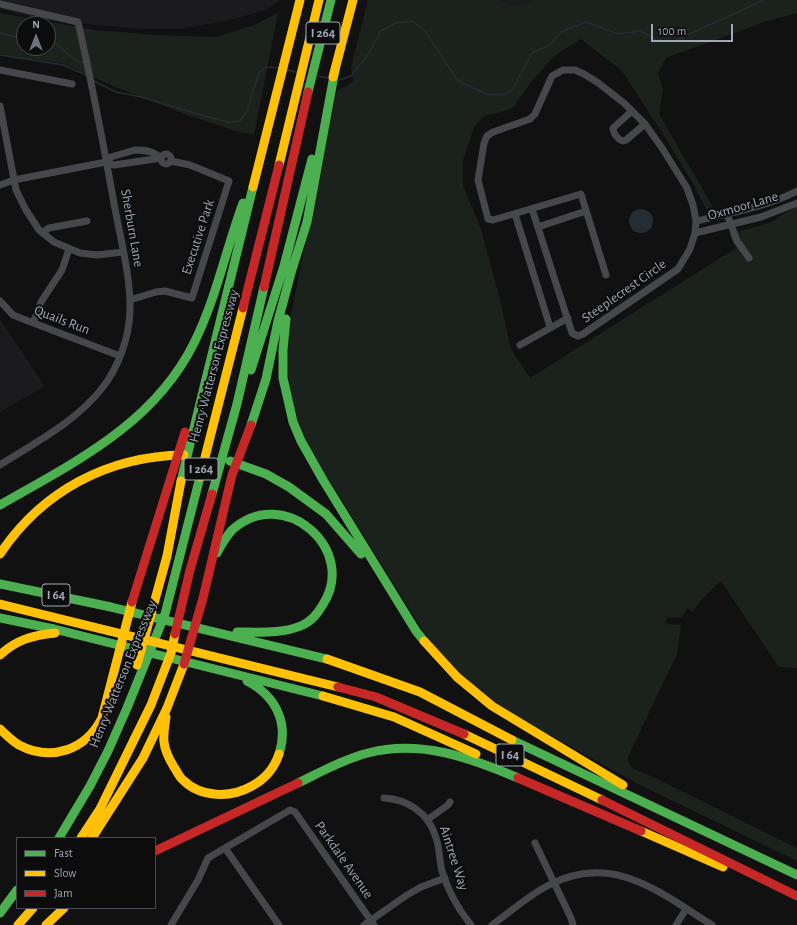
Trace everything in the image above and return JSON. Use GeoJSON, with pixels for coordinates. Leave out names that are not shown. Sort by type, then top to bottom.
{"type":"FeatureCollection","features":[{"type":"Feature","properties":{"kind":"highway"},"geometry":{"type":"LineString","coordinates":[[54,837],[104,750],[133,679],[167,556],[182,476],[300,0]]}},
{"type":"Feature","properties":{"kind":"highway","name":"Henry Watterson Expressway"},"geometry":{"type":"LineString","coordinates":[[60,837],[90,786],[108,751],[165,614],[180,549],[253,271],[319,0]]}},
{"type":"Feature","properties":{"kind":"highway","name":"Henry Watterson Expressway"},"geometry":{"type":"LineString","coordinates":[[82,837],[100,809],[151,705],[171,653],[190,570],[237,404],[309,86],[331,0]]}},
{"type":"Feature","properties":{"kind":"highway"},"geometry":{"type":"LineString","coordinates":[[93,837],[143,758],[167,708],[182,671],[203,598],[232,475],[248,434],[266,379],[278,321],[307,222],[335,70],[353,0]]}},
{"type":"Feature","properties":{"kind":"highway"},"geometry":{"type":"LineString","coordinates":[[237,404],[254,362],[284,266],[331,91]]}},
{"type":"Feature","properties":{"kind":"highway"},"geometry":{"type":"LineString","coordinates":[[0,505],[118,434],[154,401],[183,364],[194,343],[213,292],[238,214],[264,146]]}},
{"type":"Feature","properties":{"kind":"highway"},"geometry":{"type":"LineString","coordinates":[[291,274],[291,298],[285,325],[283,378],[293,422],[301,441],[323,480],[416,631],[457,677],[492,706],[530,731],[693,826]]}},
{"type":"Feature","properties":{"kind":"highway"},"geometry":{"type":"LineString","coordinates":[[0,729],[18,745],[30,750],[44,753],[61,752],[74,748],[96,730],[102,718],[145,558],[211,356]]}},
{"type":"Feature","properties":{"kind":"highway"},"geometry":{"type":"LineString","coordinates":[[0,554],[12,536],[56,495],[92,474],[126,462],[144,458],[184,454],[231,461],[266,474],[289,487],[326,514],[392,592]]}},
{"type":"Feature","properties":{"kind":"highway"},"geometry":{"type":"LineString","coordinates":[[210,566],[223,542],[234,528],[249,518],[266,514],[288,516],[304,523],[316,533],[325,546],[331,562],[332,576],[330,589],[324,604],[304,624],[289,629],[272,632],[218,633]]}},
{"type":"Feature","properties":{"kind":"highway","name":"I 64"},"geometry":{"type":"LineString","coordinates":[[0,584],[111,607],[321,657],[420,692],[502,735],[797,875]]}},
{"type":"Feature","properties":{"kind":"highway","name":"I 64"},"geometry":{"type":"LineString","coordinates":[[0,604],[376,697],[426,716],[497,749],[693,843],[797,896]]}},
{"type":"Feature","properties":{"kind":"highway"},"geometry":{"type":"LineString","coordinates":[[0,618],[67,632],[231,674],[248,676],[303,690],[394,717],[455,744],[632,828]]}},
{"type":"Feature","properties":{"kind":"highway"},"geometry":{"type":"LineString","coordinates":[[0,655],[14,644],[29,636],[42,633],[67,632]]}},
{"type":"Feature","properties":{"kind":"highway"},"geometry":{"type":"LineString","coordinates":[[167,708],[164,739],[172,768],[181,779],[193,788],[208,794],[224,795],[240,792],[252,787],[265,778],[273,769],[280,754],[283,740],[281,724],[276,706],[267,692],[259,686],[231,674]]}},
{"type":"Feature","properties":{"kind":"highway"},"geometry":{"type":"LineString","coordinates":[[156,851],[340,763],[370,752],[396,749],[427,749],[470,758],[797,899]]}},
{"type":"Feature","properties":{"kind":"highway"},"geometry":{"type":"LineString","coordinates":[[0,912],[16,891]]}},
{"type":"Feature","properties":{"kind":"highway"},"geometry":{"type":"LineString","coordinates":[[0,917],[16,897]]}},
{"type":"Feature","properties":{"kind":"highway"},"geometry":{"type":"LineString","coordinates":[[18,925],[32,909]]}},
{"type":"Feature","properties":{"kind":"highway"},"geometry":{"type":"LineString","coordinates":[[46,925],[63,909]]}},
{"type":"Feature","properties":{"kind":"street","name":"Sherburn Lane"},"geometry":{"type":"LineString","coordinates":[[0,4],[78,22],[92,86],[123,252],[130,300],[128,326],[120,356],[104,387],[91,402],[69,420],[0,465]]}},
{"type":"Feature","properties":{"kind":"street"},"geometry":{"type":"LineString","coordinates":[[0,70],[72,84]]}},
{"type":"Feature","properties":{"kind":"street","name":"Steeplecrest Circle"},"geometry":{"type":"LineString","coordinates":[[563,70],[575,70],[597,82],[624,103],[645,124],[687,188],[693,205],[696,221],[696,233],[690,249],[678,269],[578,336],[572,333],[532,209],[493,220],[488,219],[478,180],[484,144],[487,136],[493,132],[530,119],[535,114],[552,76],[563,70]]}},
{"type":"Feature","properties":{"kind":"street"},"geometry":{"type":"LineString","coordinates":[[0,106],[16,190],[36,226],[54,242],[80,253],[97,255],[123,252]]}},
{"type":"Feature","properties":{"kind":"street"},"geometry":{"type":"LineString","coordinates":[[632,111],[614,126],[614,132],[619,139],[623,141],[626,140],[645,124]]}},
{"type":"Feature","properties":{"kind":"street","name":"Executive Park"},"geometry":{"type":"LineString","coordinates":[[130,300],[156,292],[165,291],[192,298],[229,181],[190,165],[171,161],[171,157],[168,154],[164,154],[161,158],[114,165],[106,162],[111,157],[135,150],[156,153],[161,158]]}},
{"type":"Feature","properties":{"kind":"street"},"geometry":{"type":"LineString","coordinates":[[0,185],[14,180],[106,162]]}},
{"type":"Feature","properties":{"kind":"street","name":"Oxmoor Lane"},"geometry":{"type":"LineString","coordinates":[[696,221],[727,214],[780,198],[797,190]]}},
{"type":"Feature","properties":{"kind":"street"},"geometry":{"type":"LineString","coordinates":[[532,209],[581,194],[606,276]]}},
{"type":"Feature","properties":{"kind":"street","name":"Oxmoor Lane"},"geometry":{"type":"LineString","coordinates":[[696,233],[775,212],[797,203]]}},
{"type":"Feature","properties":{"kind":"street"},"geometry":{"type":"LineString","coordinates":[[538,227],[586,211]]}},
{"type":"Feature","properties":{"kind":"street"},"geometry":{"type":"LineString","coordinates":[[515,214],[550,327]]}},
{"type":"Feature","properties":{"kind":"street"},"geometry":{"type":"LineString","coordinates":[[727,214],[737,241],[748,258]]}},
{"type":"Feature","properties":{"kind":"street"},"geometry":{"type":"LineString","coordinates":[[43,232],[49,228],[87,221]]}},
{"type":"Feature","properties":{"kind":"street"},"geometry":{"type":"LineString","coordinates":[[33,323],[41,302],[62,270],[69,249]]}},
{"type":"Feature","properties":{"kind":"street","name":"Quails Run"},"geometry":{"type":"LineString","coordinates":[[0,300],[13,315],[120,356]]}},
{"type":"Feature","properties":{"kind":"street"},"geometry":{"type":"LineString","coordinates":[[520,345],[568,318]]}},
{"type":"Feature","properties":{"kind":"street","name":"Aintree Way"},"geometry":{"type":"LineString","coordinates":[[384,798],[411,806],[420,812],[427,820],[435,835],[445,878],[453,899],[471,925]]}},
{"type":"Feature","properties":{"kind":"street"},"geometry":{"type":"LineString","coordinates":[[427,820],[450,802]]}},
{"type":"Feature","properties":{"kind":"street","name":"Parkdale Avenue"},"geometry":{"type":"LineString","coordinates":[[225,848],[286,812],[292,810],[295,812],[372,923]]}},
{"type":"Feature","properties":{"kind":"street"},"geometry":{"type":"LineString","coordinates":[[535,843],[573,925]]}},
{"type":"Feature","properties":{"kind":"street"},"geometry":{"type":"LineString","coordinates":[[173,924],[198,880],[208,858],[225,848],[279,925]]}},
{"type":"Feature","properties":{"kind":"street"},"geometry":{"type":"LineString","coordinates":[[492,925],[543,889],[554,883],[576,875],[591,873],[607,873],[632,878],[648,886],[712,925]]}},
{"type":"Feature","properties":{"kind":"street"},"geometry":{"type":"LineString","coordinates":[[364,925],[372,923],[414,891],[445,878]]}},
{"type":"Feature","properties":{"kind":"street"},"geometry":{"type":"LineString","coordinates":[[676,925],[686,909]]}},
{"type":"Feature","properties":{"kind":"shaded area"},"geometry":{"type":"Polygon","coordinates":[[[0,0],[281,0],[266,10],[230,20],[181,29],[147,29],[56,21],[56,16],[29,16],[0,9],[0,0]]]}},
{"type":"Feature","properties":{"kind":"shaded area"},"geometry":{"type":"Polygon","coordinates":[[[368,0],[499,0],[516,5],[534,0],[797,0],[797,13],[764,22],[666,58],[658,73],[663,89],[659,114],[713,207],[706,209],[694,185],[663,134],[622,71],[581,39],[560,52],[550,61],[531,82],[513,108],[483,117],[474,127],[463,160],[463,186],[481,229],[500,300],[511,349],[530,378],[736,248],[729,234],[769,223],[797,206],[797,668],[779,667],[721,581],[701,600],[692,612],[687,608],[682,617],[667,618],[666,624],[681,625],[677,654],[627,759],[632,768],[797,848],[797,861],[636,783],[500,707],[471,683],[436,649],[307,445],[295,414],[287,366],[290,319],[337,90],[346,87],[353,81],[351,67],[368,0]]]}},
{"type":"Feature","properties":{"kind":"shaded area"},"geometry":{"type":"Polygon","coordinates":[[[499,0],[534,0],[519,6],[508,4],[499,0]]]}},
{"type":"Feature","properties":{"kind":"shaded area"},"geometry":{"type":"Polygon","coordinates":[[[0,13],[17,16],[16,56],[56,56],[56,23],[94,30],[156,35],[216,37],[254,25],[278,13],[254,135],[236,131],[190,116],[115,87],[62,63],[24,59],[0,54],[0,13]]]}},
{"type":"Feature","properties":{"kind":"shaded area"},"geometry":{"type":"Polygon","coordinates":[[[641,209],[649,213],[653,221],[649,229],[641,233],[633,229],[629,221],[633,213],[641,209]]]}},
{"type":"Feature","properties":{"kind":"shaded area"},"geometry":{"type":"Polygon","coordinates":[[[0,319],[45,386],[0,412],[0,319]]]}},
{"type":"Feature","properties":{"kind":"waterway"},"geometry":{"type":"LineString","coordinates":[[339,80],[351,76],[369,53],[381,31],[396,23],[412,21],[426,32],[458,81],[486,94],[503,95],[512,90],[532,53],[550,45],[561,32],[586,22],[618,34],[641,31],[656,40],[674,41],[764,0]]}},
{"type":"Feature","properties":{"kind":"waterway"},"geometry":{"type":"LineString","coordinates":[[0,33],[16,37]]}},
{"type":"Feature","properties":{"kind":"waterway"},"geometry":{"type":"LineString","coordinates":[[56,44],[77,61],[85,63]]}},
{"type":"Feature","properties":{"kind":"waterway"},"geometry":{"type":"LineString","coordinates":[[0,55],[63,65],[86,75]]}},
{"type":"Feature","properties":{"kind":"waterway"},"geometry":{"type":"LineString","coordinates":[[94,81],[116,92],[141,97],[228,122],[240,121],[247,111],[259,73],[265,68],[279,68]]}},
{"type":"Feature","properties":{"kind":"waterway"},"geometry":{"type":"LineString","coordinates":[[288,70],[296,72]]}},
{"type":"Feature","properties":{"kind":"waterway"},"geometry":{"type":"LineString","coordinates":[[318,76],[328,78]]}},
{"type":"Feature","properties":{"kind":"traffic: fast"},"geometry":{"type":"LineString","coordinates":[[308,92],[331,0]]}},
{"type":"Feature","properties":{"kind":"traffic: fast"},"geometry":{"type":"LineString","coordinates":[[251,425],[266,379],[278,321],[307,222],[335,70]]}},
{"type":"Feature","properties":{"kind":"traffic: fast"},"geometry":{"type":"LineString","coordinates":[[251,370],[284,266],[312,159]]}},
{"type":"Feature","properties":{"kind":"traffic: fast"},"geometry":{"type":"LineString","coordinates":[[181,481],[253,187]]}},
{"type":"Feature","properties":{"kind":"traffic: fast"},"geometry":{"type":"LineString","coordinates":[[0,505],[84,456],[110,438],[135,419],[157,396],[177,371],[194,343],[202,326],[209,309],[243,203]]}},
{"type":"Feature","properties":{"kind":"traffic: fast"},"geometry":{"type":"LineString","coordinates":[[212,494],[237,404],[264,287]]}},
{"type":"Feature","properties":{"kind":"traffic: fast"},"geometry":{"type":"LineString","coordinates":[[286,319],[283,350],[283,378],[293,422],[301,441],[323,480],[416,631],[424,641]]}},
{"type":"Feature","properties":{"kind":"traffic: fast"},"geometry":{"type":"LineString","coordinates":[[230,461],[266,474],[289,487],[326,514],[361,554]]}},
{"type":"Feature","properties":{"kind":"traffic: fast"},"geometry":{"type":"LineString","coordinates":[[60,837],[90,786],[108,751],[165,614],[200,477]]}},
{"type":"Feature","properties":{"kind":"traffic: fast"},"geometry":{"type":"LineString","coordinates":[[217,553],[232,530],[252,517],[273,514],[293,519],[310,529],[324,545],[331,564],[331,585],[322,606],[309,621],[303,625],[287,630],[237,632]]}},
{"type":"Feature","properties":{"kind":"traffic: fast"},"geometry":{"type":"LineString","coordinates":[[0,584],[111,607],[327,659]]}},
{"type":"Feature","properties":{"kind":"traffic: fast"},"geometry":{"type":"LineString","coordinates":[[0,618],[54,629],[323,696]]}},
{"type":"Feature","properties":{"kind":"traffic: fast"},"geometry":{"type":"LineString","coordinates":[[247,681],[266,694],[278,712],[282,732],[282,743],[279,754]]}},
{"type":"Feature","properties":{"kind":"traffic: fast"},"geometry":{"type":"LineString","coordinates":[[512,740],[797,875]]}},
{"type":"Feature","properties":{"kind":"traffic: fast"},"geometry":{"type":"LineString","coordinates":[[298,783],[333,766],[368,753],[387,749],[407,748],[426,749],[464,758],[518,778]]}},
{"type":"Feature","properties":{"kind":"traffic: fast"},"geometry":{"type":"LineString","coordinates":[[0,913],[16,891]]}},
{"type":"Feature","properties":{"kind":"traffic: slow"},"geometry":{"type":"LineString","coordinates":[[253,187],[300,0]]}},
{"type":"Feature","properties":{"kind":"traffic: slow"},"geometry":{"type":"LineString","coordinates":[[279,165],[319,0]]}},
{"type":"Feature","properties":{"kind":"traffic: slow"},"geometry":{"type":"LineString","coordinates":[[333,77],[353,0]]}},
{"type":"Feature","properties":{"kind":"traffic: slow"},"geometry":{"type":"LineString","coordinates":[[200,477],[243,308]]}},
{"type":"Feature","properties":{"kind":"traffic: slow"},"geometry":{"type":"LineString","coordinates":[[0,554],[17,532],[36,512],[57,495],[79,481],[103,470],[129,462],[156,457],[184,455]]}},
{"type":"Feature","properties":{"kind":"traffic: slow"},"geometry":{"type":"LineString","coordinates":[[137,665],[167,556],[181,481]]}},
{"type":"Feature","properties":{"kind":"traffic: slow"},"geometry":{"type":"LineString","coordinates":[[0,729],[11,740],[19,745],[31,750],[43,752],[66,750],[87,738],[102,718],[132,602]]}},
{"type":"Feature","properties":{"kind":"traffic: slow"},"geometry":{"type":"LineString","coordinates":[[0,604],[338,687]]}},
{"type":"Feature","properties":{"kind":"traffic: slow"},"geometry":{"type":"LineString","coordinates":[[0,655],[25,639],[55,633]]}},
{"type":"Feature","properties":{"kind":"traffic: slow"},"geometry":{"type":"LineString","coordinates":[[82,837],[100,809],[151,705],[171,653],[175,634]]}},
{"type":"Feature","properties":{"kind":"traffic: slow"},"geometry":{"type":"LineString","coordinates":[[424,641],[457,677],[492,706],[623,785]]}},
{"type":"Feature","properties":{"kind":"traffic: slow"},"geometry":{"type":"LineString","coordinates":[[327,659],[420,692],[512,740]]}},
{"type":"Feature","properties":{"kind":"traffic: slow"},"geometry":{"type":"LineString","coordinates":[[93,837],[143,758],[167,708],[184,664]]}},
{"type":"Feature","properties":{"kind":"traffic: slow"},"geometry":{"type":"LineString","coordinates":[[323,696],[394,717],[476,754]]}},
{"type":"Feature","properties":{"kind":"traffic: slow"},"geometry":{"type":"LineString","coordinates":[[166,717],[164,739],[172,764],[179,776],[190,786],[207,793],[235,793],[252,786],[265,777],[272,769],[279,754]]}},
{"type":"Feature","properties":{"kind":"traffic: slow"},"geometry":{"type":"LineString","coordinates":[[464,734],[602,800]]}},
{"type":"Feature","properties":{"kind":"traffic: slow"},"geometry":{"type":"LineString","coordinates":[[641,831],[723,867]]}},
{"type":"Feature","properties":{"kind":"traffic: slow"},"geometry":{"type":"LineString","coordinates":[[18,925],[32,909]]}},
{"type":"Feature","properties":{"kind":"traffic: slow"},"geometry":{"type":"LineString","coordinates":[[46,925],[63,909]]}},
{"type":"Feature","properties":{"kind":"traffic: jam"},"geometry":{"type":"LineString","coordinates":[[264,287],[308,92]]}},
{"type":"Feature","properties":{"kind":"traffic: jam"},"geometry":{"type":"LineString","coordinates":[[243,308],[279,165]]}},
{"type":"Feature","properties":{"kind":"traffic: jam"},"geometry":{"type":"LineString","coordinates":[[184,664],[203,598],[232,475],[251,425]]}},
{"type":"Feature","properties":{"kind":"traffic: jam"},"geometry":{"type":"LineString","coordinates":[[132,602],[185,432]]}},
{"type":"Feature","properties":{"kind":"traffic: jam"},"geometry":{"type":"LineString","coordinates":[[175,634],[190,570],[212,494]]}},
{"type":"Feature","properties":{"kind":"traffic: jam"},"geometry":{"type":"LineString","coordinates":[[338,687],[376,697],[464,734]]}},
{"type":"Feature","properties":{"kind":"traffic: jam"},"geometry":{"type":"LineString","coordinates":[[518,778],[641,831]]}},
{"type":"Feature","properties":{"kind":"traffic: jam"},"geometry":{"type":"LineString","coordinates":[[156,851],[298,783]]}},
{"type":"Feature","properties":{"kind":"traffic: jam"},"geometry":{"type":"LineString","coordinates":[[602,800],[797,896]]}}]}
